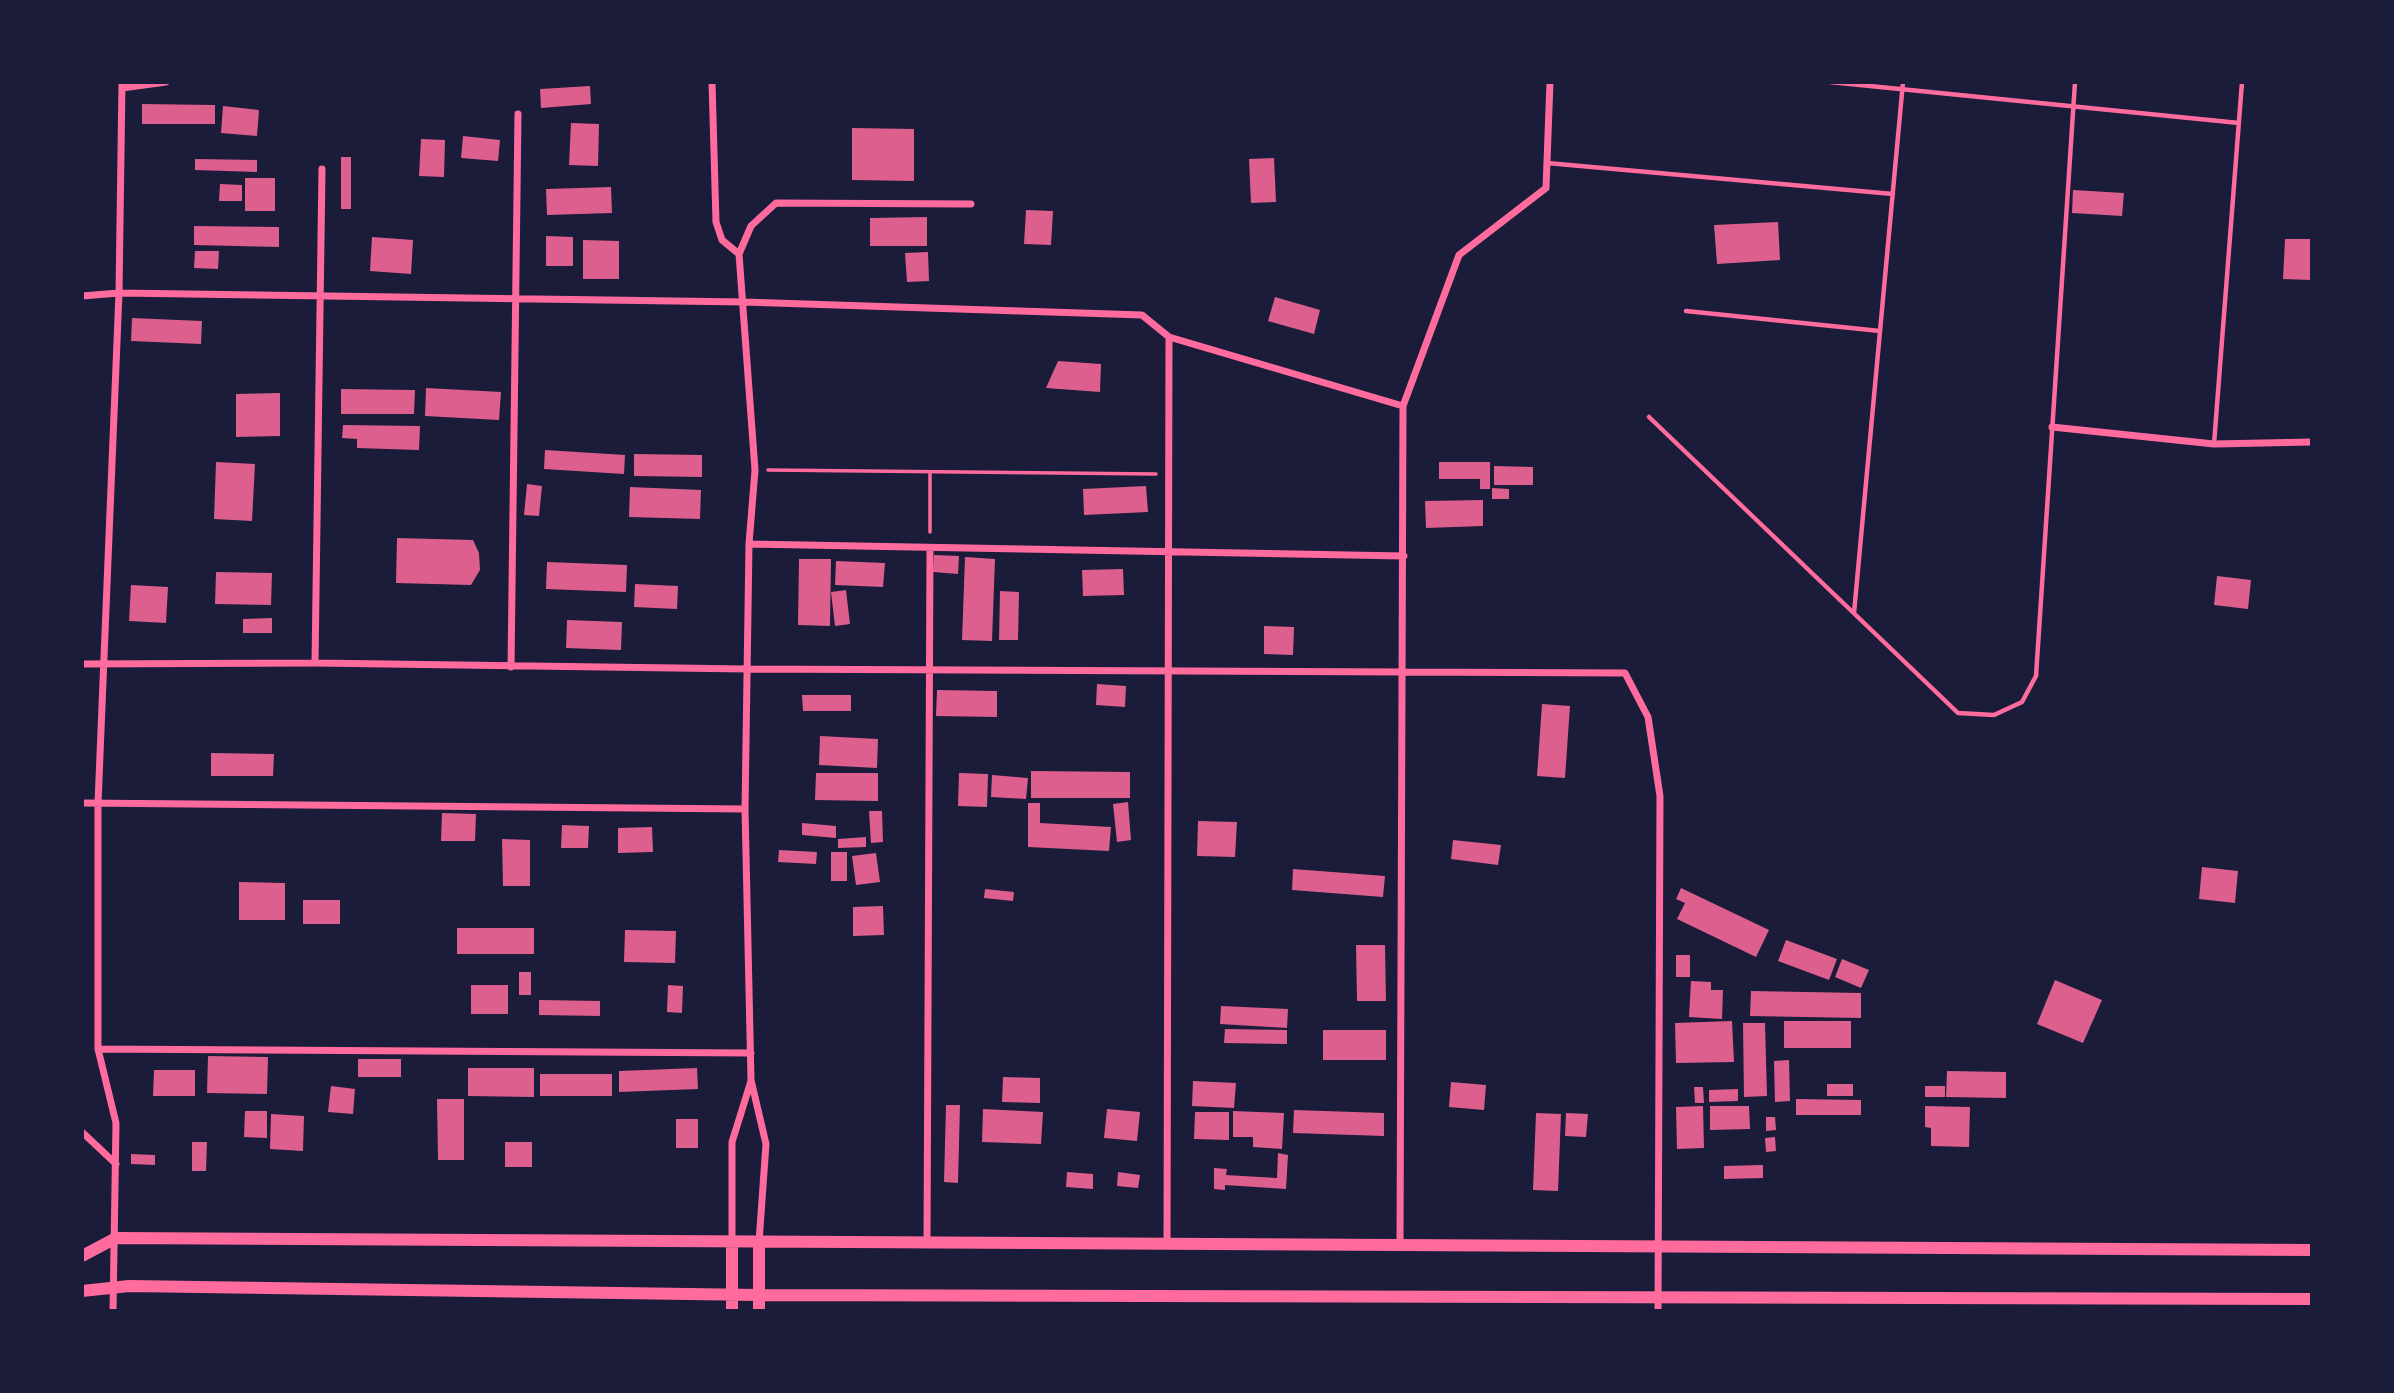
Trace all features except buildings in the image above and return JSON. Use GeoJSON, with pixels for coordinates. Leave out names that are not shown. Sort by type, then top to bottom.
{"type":"FeatureCollection","features":[{"type":"Feature","properties":{"kind":"street"},"geometry":{"type":"LineString","coordinates":[[113,1311],[116,1123],[98,1049],[98,803],[120,293],[122,85],[166,82]]}},
{"type":"Feature","properties":{"kind":"street"},"geometry":{"type":"LineString","coordinates":[[712,82],[716,222],[722,240],[739,254]]}},
{"type":"Feature","properties":{"kind":"street"},"geometry":{"type":"LineString","coordinates":[[1400,1245],[1403,407],[1459,255],[1546,188],[1550,82]]}},
{"type":"Feature","properties":{"kind":"street"},"geometry":{"type":"LineString","coordinates":[[511,667],[518,114]]}},
{"type":"Feature","properties":{"kind":"street"},"geometry":{"type":"LineString","coordinates":[[315,663],[322,169]]}},
{"type":"Feature","properties":{"kind":"street"},"geometry":{"type":"LineString","coordinates":[[758,1311],[759,1242],[766,1144],[751,1080],[746,808],[749,544],[755,470],[739,254],[751,226],[776,203],[971,204]]}},
{"type":"Feature","properties":{"kind":"street"},"geometry":{"type":"LineString","coordinates":[[82,296],[120,293],[320,298],[744,302],[1142,315],[1169,337],[1403,407]]}},
{"type":"Feature","properties":{"kind":"street"},"geometry":{"type":"LineString","coordinates":[[1167,1244],[1169,337]]}},
{"type":"Feature","properties":{"kind":"street"},"geometry":{"type":"LineString","coordinates":[[2052,427],[2214,444],[2312,442]]}},
{"type":"Feature","properties":{"kind":"street"},"geometry":{"type":"LineString","coordinates":[[749,544],[1404,556]]}},
{"type":"Feature","properties":{"kind":"street"},"geometry":{"type":"LineString","coordinates":[[927,1242],[930,549]]}},
{"type":"Feature","properties":{"kind":"street"},"geometry":{"type":"LineString","coordinates":[[82,664],[315,663],[747,669],[1625,673],[1648,718],[1660,796],[1658,1304]]}},
{"type":"Feature","properties":{"kind":"street"},"geometry":{"type":"LineString","coordinates":[[82,803],[746,808]]}},
{"type":"Feature","properties":{"kind":"street"},"geometry":{"type":"LineString","coordinates":[[98,1049],[751,1054]]}},
{"type":"Feature","properties":{"kind":"street"},"geometry":{"type":"LineString","coordinates":[[732,1311],[732,1142],[751,1080]]}},
{"type":"Feature","properties":{"kind":"street"},"geometry":{"type":"LineString","coordinates":[[82,1132],[116,1164]]}},
{"type":"Feature","properties":{"kind":"street"},"geometry":{"type":"LineString","coordinates":[[82,1256],[116,1238],[2312,1250]]}},
{"type":"Feature","properties":{"kind":"street"},"geometry":{"type":"LineString","coordinates":[[82,1291],[115,1287],[1658,1304],[2312,1299]]}},
{"type":"Feature","properties":{"kind":"lane"},"geometry":{"type":"LineString","coordinates":[[1830,82],[2239,123]]}},
{"type":"Feature","properties":{"kind":"lane"},"geometry":{"type":"LineString","coordinates":[[1854,614],[1903,82]]}},
{"type":"Feature","properties":{"kind":"lane"},"geometry":{"type":"LineString","coordinates":[[1650,418],[1958,713],[1994,715],[2022,702],[2036,676],[2075,82]]}},
{"type":"Feature","properties":{"kind":"lane"},"geometry":{"type":"LineString","coordinates":[[2214,444],[2242,82]]}},
{"type":"Feature","properties":{"kind":"lane"},"geometry":{"type":"LineString","coordinates":[[1547,163],[1893,194]]}},
{"type":"Feature","properties":{"kind":"lane"},"geometry":{"type":"LineString","coordinates":[[1686,311],[1880,331]]}},
{"type":"Feature","properties":{"kind":"path"},"geometry":{"type":"LineString","coordinates":[[755,470],[1169,474]]}},
{"type":"Feature","properties":{"kind":"path"},"geometry":{"type":"LineString","coordinates":[[930,472],[930,549]]}}]}
